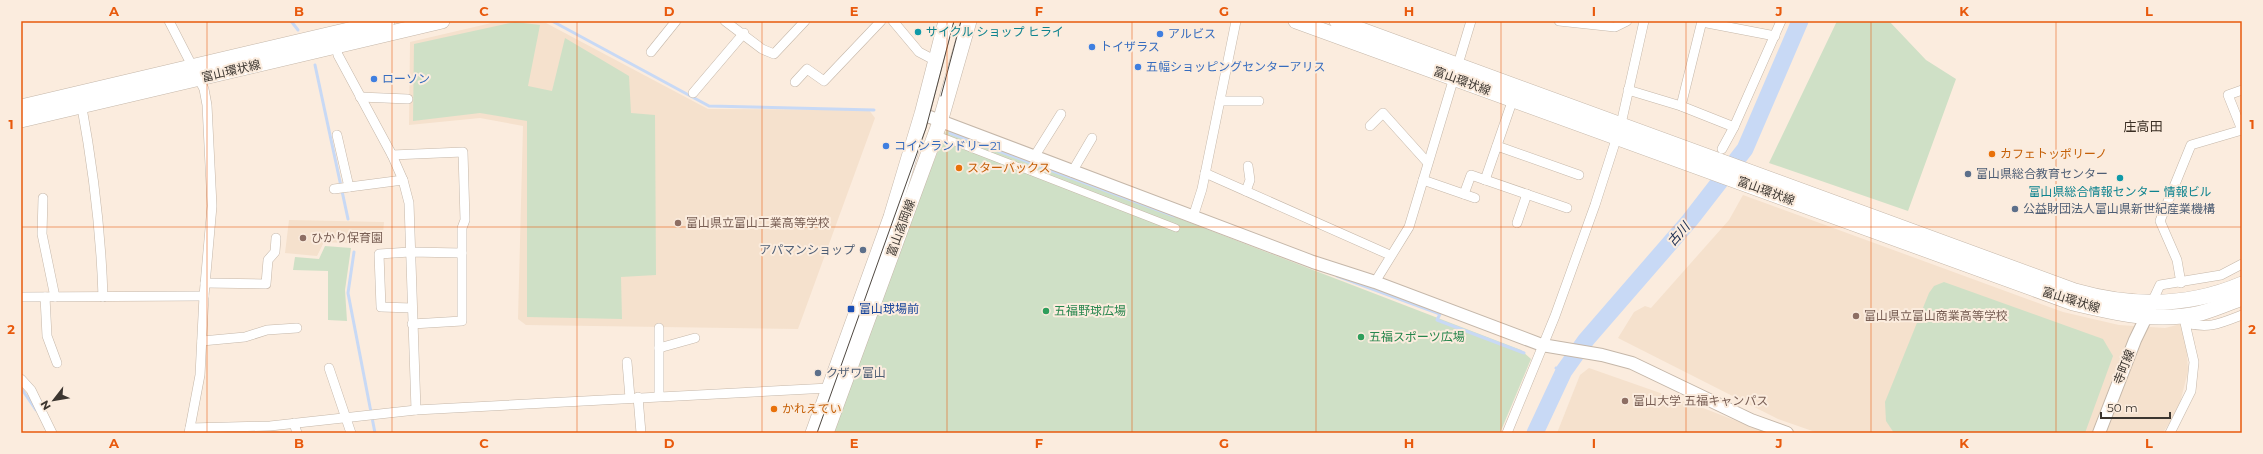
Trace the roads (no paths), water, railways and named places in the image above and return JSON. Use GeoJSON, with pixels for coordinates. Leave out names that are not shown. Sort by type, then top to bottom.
{"type":"FeatureCollection","features":[{"type":"Feature","properties":{"kind":"main road","name":"富山環状線"},"geometry":{"type":"LineString","coordinates":[[335,39],[387,21]]}},
{"type":"Feature","properties":{"kind":"main road","name":"富山環状線"},"geometry":{"type":"LineString","coordinates":[[21,120],[80,100],[335,39],[442,21]]}},
{"type":"Feature","properties":{"kind":"main road","name":"富山高岡線"},"geometry":{"type":"LineString","coordinates":[[813,433],[887,231],[922,114],[946,21]]}},
{"type":"Feature","properties":{"kind":"main road","name":"富山高岡線"},"geometry":{"type":"LineString","coordinates":[[826,433],[940,122],[969,21]]}},
{"type":"Feature","properties":{"kind":"main road","name":"富山環状線"},"geometry":{"type":"LineString","coordinates":[[1296,21],[1521,90],[1619,130]]}},
{"type":"Feature","properties":{"kind":"main road","name":"富山環状線"},"geometry":{"type":"LineString","coordinates":[[1337,21],[1455,71],[1513,99],[1717,160],[1747,178],[2073,303],[2120,314],[2146,318],[2180,316],[2201,312],[2242,298]]}},
{"type":"Feature","properties":{"kind":"main road","name":"富山環状線"},"geometry":{"type":"LineString","coordinates":[[21,107],[80,100]]}},
{"type":"Feature","properties":{"kind":"main road","name":"富山環状線"},"geometry":{"type":"LineString","coordinates":[[1747,178],[2075,291],[2104,299],[2176,302],[2210,296],[2242,284]]}},
{"type":"Feature","properties":{"kind":"street"},"geometry":{"type":"LineString","coordinates":[[170,21],[204,89],[207,105],[212,206],[204,296],[200,375],[190,430],[261,430],[294,423],[416,410],[829,388]]}},
{"type":"Feature","properties":{"kind":"street"},"geometry":{"type":"LineString","coordinates":[[651,52],[676,21]]}},
{"type":"Feature","properties":{"kind":"street"},"geometry":{"type":"LineString","coordinates":[[725,21],[744,33],[762,49],[774,54],[805,21]]}},
{"type":"Feature","properties":{"kind":"street"},"geometry":{"type":"LineString","coordinates":[[795,82],[807,69],[824,81],[881,21]]}},
{"type":"Feature","properties":{"kind":"street"},"geometry":{"type":"LineString","coordinates":[[893,21],[919,52],[936,60]]}},
{"type":"Feature","properties":{"kind":"street"},"geometry":{"type":"LineString","coordinates":[[1193,217],[1205,173],[1236,21]]}},
{"type":"Feature","properties":{"kind":"street"},"geometry":{"type":"LineString","coordinates":[[1375,282],[1390,255],[1409,227],[1427,162],[1471,21]]}},
{"type":"Feature","properties":{"kind":"street"},"geometry":{"type":"LineString","coordinates":[[1559,21],[1615,27],[1627,21]]}},
{"type":"Feature","properties":{"kind":"street"},"geometry":{"type":"LineString","coordinates":[[1507,433],[1547,346],[1595,205],[1619,130],[1644,21]]}},
{"type":"Feature","properties":{"kind":"street"},"geometry":{"type":"LineString","coordinates":[[1681,106],[1702,21],[1775,36]]}},
{"type":"Feature","properties":{"kind":"street"},"geometry":{"type":"LineString","coordinates":[[1717,160],[1734,127],[1781,21]]}},
{"type":"Feature","properties":{"kind":"street"},"geometry":{"type":"LineString","coordinates":[[693,92],[744,33]]}},
{"type":"Feature","properties":{"kind":"street"},"geometry":{"type":"LineString","coordinates":[[335,39],[338,55],[392,155],[403,180],[409,203],[416,410]]}},
{"type":"Feature","properties":{"kind":"street"},"geometry":{"type":"LineString","coordinates":[[1628,90],[1681,106],[1734,127]]}},
{"type":"Feature","properties":{"kind":"street"},"geometry":{"type":"LineString","coordinates":[[2181,284],[2177,260],[2160,222],[2191,145],[2242,130],[2228,95],[2242,90]]}},
{"type":"Feature","properties":{"kind":"street"},"geometry":{"type":"LineString","coordinates":[[360,97],[408,99]]}},
{"type":"Feature","properties":{"kind":"street"},"geometry":{"type":"LineString","coordinates":[[1485,180],[1513,99]]}},
{"type":"Feature","properties":{"kind":"street"},"geometry":{"type":"LineString","coordinates":[[80,100],[95,181],[102,253],[103,297]]}},
{"type":"Feature","properties":{"kind":"street"},"geometry":{"type":"LineString","coordinates":[[1220,101],[1259,102]]}},
{"type":"Feature","properties":{"kind":"street"},"geometry":{"type":"LineString","coordinates":[[922,114],[1313,262],[1375,282],[1547,346],[1602,355],[1632,363],[1751,420],[1787,433]]}},
{"type":"Feature","properties":{"kind":"street"},"geometry":{"type":"LineString","coordinates":[[1034,157],[1061,114]]}},
{"type":"Feature","properties":{"kind":"street"},"geometry":{"type":"LineString","coordinates":[[1370,126],[1383,114],[1427,162]]}},
{"type":"Feature","properties":{"kind":"street"},"geometry":{"type":"LineString","coordinates":[[337,135],[342,188],[403,180]]}},
{"type":"Feature","properties":{"kind":"street"},"geometry":{"type":"LineString","coordinates":[[942,137],[1176,228]]}},
{"type":"Feature","properties":{"kind":"street"},"geometry":{"type":"LineString","coordinates":[[1072,172],[1092,138]]}},
{"type":"Feature","properties":{"kind":"street"},"geometry":{"type":"LineString","coordinates":[[1497,146],[1579,175]]}},
{"type":"Feature","properties":{"kind":"street"},"geometry":{"type":"LineString","coordinates":[[392,155],[463,152],[464,220],[462,228],[462,321],[412,324]]}},
{"type":"Feature","properties":{"kind":"street"},"geometry":{"type":"LineString","coordinates":[[1246,191],[1250,180],[1248,166]]}},
{"type":"Feature","properties":{"kind":"street"},"geometry":{"type":"LineString","coordinates":[[1205,173],[1390,255]]}},
{"type":"Feature","properties":{"kind":"street"},"geometry":{"type":"LineString","coordinates":[[1464,194],[1471,175],[1567,208]]}},
{"type":"Feature","properties":{"kind":"street"},"geometry":{"type":"LineString","coordinates":[[1423,180],[1475,198]]}},
{"type":"Feature","properties":{"kind":"street"},"geometry":{"type":"LineString","coordinates":[[1518,222],[1528,194]]}},
{"type":"Feature","properties":{"kind":"street"},"geometry":{"type":"LineString","coordinates":[[44,198],[42,234],[55,297]]}},
{"type":"Feature","properties":{"kind":"street"},"geometry":{"type":"LineString","coordinates":[[205,283],[266,284],[268,260],[275,252],[276,238]]}},
{"type":"Feature","properties":{"kind":"street"},"geometry":{"type":"LineString","coordinates":[[412,308],[381,307],[379,254],[410,252],[462,253]]}},
{"type":"Feature","properties":{"kind":"street"},"geometry":{"type":"LineString","coordinates":[[2152,302],[2160,285],[2181,284],[2221,275],[2242,264]]}},
{"type":"Feature","properties":{"kind":"street"},"geometry":{"type":"LineString","coordinates":[[21,297],[204,296]]}},
{"type":"Feature","properties":{"kind":"street"},"geometry":{"type":"LineString","coordinates":[[45,297],[47,336],[57,363]]}},
{"type":"Feature","properties":{"kind":"street","name":"寺町線"},"geometry":{"type":"LineString","coordinates":[[2099,433],[2135,340],[2152,302]]}},
{"type":"Feature","properties":{"kind":"street"},"geometry":{"type":"LineString","coordinates":[[2170,433],[2191,391],[2194,362],[2185,323],[2201,327],[2217,324],[2242,315]]}},
{"type":"Feature","properties":{"kind":"street"},"geometry":{"type":"LineString","coordinates":[[202,341],[245,338],[267,330],[297,328]]}},
{"type":"Feature","properties":{"kind":"street"},"geometry":{"type":"LineString","coordinates":[[659,328],[659,396]]}},
{"type":"Feature","properties":{"kind":"street"},"geometry":{"type":"LineString","coordinates":[[659,348],[695,338]]}},
{"type":"Feature","properties":{"kind":"street"},"geometry":{"type":"LineString","coordinates":[[628,362],[641,433]]}},
{"type":"Feature","properties":{"kind":"street"},"geometry":{"type":"LineString","coordinates":[[329,368],[350,433]]}},
{"type":"Feature","properties":{"kind":"street"},"geometry":{"type":"LineString","coordinates":[[21,379],[31,390],[38,402],[52,433]]}},
{"type":"Feature","properties":{"kind":"street"},"geometry":{"type":"LineString","coordinates":[[294,423],[296,433]]}},
{"type":"Feature","properties":{"kind":"waterway"},"geometry":{"type":"LineString","coordinates":[[291,21],[298,30]]}},
{"type":"Feature","properties":{"kind":"waterway"},"geometry":{"type":"LineString","coordinates":[[552,21],[709,106],[874,110]]}},
{"type":"Feature","properties":{"kind":"waterway","name":"古川"},"geometry":{"type":"LineString","coordinates":[[1535,433],[1564,371],[1586,340],[1690,220],[1745,149],[1800,21]]}},
{"type":"Feature","properties":{"kind":"waterway"},"geometry":{"type":"LineString","coordinates":[[315,65],[348,219]]}},
{"type":"Feature","properties":{"kind":"waterway"},"geometry":{"type":"LineString","coordinates":[[950,133],[1174,216]]}},
{"type":"Feature","properties":{"kind":"waterway"},"geometry":{"type":"LineString","coordinates":[[354,252],[348,293],[375,433]]}},
{"type":"Feature","properties":{"kind":"waterway"},"geometry":{"type":"LineString","coordinates":[[1337,276],[1440,314],[1437,320],[1524,353]]}},
{"type":"Feature","properties":{"kind":"waterway"},"geometry":{"type":"LineString","coordinates":[[1556,368],[1564,371]]}},
{"type":"Feature","properties":{"kind":"waterway"},"geometry":{"type":"LineString","coordinates":[[21,388],[36,410]]}},
{"type":"Feature","properties":{"kind":"tram line"},"geometry":{"type":"LineString","coordinates":[[817,433],[926,128],[954,21]]}},
{"type":"Feature","properties":{"kind":"tram line"},"geometry":{"type":"LineString","coordinates":[[941,96],[961,21]]}},
{"type":"Feature","properties":{"kind":"place","name":"サイクル ショップ ヒライ"},"geometry":{"type":"Point","coordinates":[918,32]}},
{"type":"Feature","properties":{"kind":"place","name":"アルビス"},"geometry":{"type":"Point","coordinates":[1160,34]}},
{"type":"Feature","properties":{"kind":"place","name":"トイザラス"},"geometry":{"type":"Point","coordinates":[1092,47]}},
{"type":"Feature","properties":{"kind":"place","name":"五幅ショッピングセンターアリス"},"geometry":{"type":"Point","coordinates":[1138,67]}},
{"type":"Feature","properties":{"kind":"place","name":"ローソン"},"geometry":{"type":"Point","coordinates":[374,79]}},
{"type":"Feature","properties":{"kind":"place","name":"コインランドリー21"},"geometry":{"type":"Point","coordinates":[886,146]}},
{"type":"Feature","properties":{"kind":"place","name":"カフェトッポリーノ"},"geometry":{"type":"Point","coordinates":[1992,154]}},
{"type":"Feature","properties":{"kind":"place","name":"スターバックス"},"geometry":{"type":"Point","coordinates":[959,168]}},
{"type":"Feature","properties":{"kind":"place","name":"富山県総合教育センター"},"geometry":{"type":"Point","coordinates":[1968,174]}},
{"type":"Feature","properties":{"kind":"place","name":"富山県総合情報センター 情報ビル"},"geometry":{"type":"Point","coordinates":[2120,178]}},
{"type":"Feature","properties":{"kind":"place","name":"公益財団法人富山県新世紀産業機構"},"geometry":{"type":"Point","coordinates":[2015,209]}},
{"type":"Feature","properties":{"kind":"place","name":"富山県立富山工業高等学校"},"geometry":{"type":"Point","coordinates":[678,223]}},
{"type":"Feature","properties":{"kind":"place","name":"ひかり保育園"},"geometry":{"type":"Point","coordinates":[303,238]}},
{"type":"Feature","properties":{"kind":"place","name":"アパマンショップ"},"geometry":{"type":"Point","coordinates":[863,250]}},
{"type":"Feature","properties":{"kind":"place","name":"富山球場前"},"geometry":{"type":"Point","coordinates":[851,309]}},
{"type":"Feature","properties":{"kind":"place","name":"五福野球広場"},"geometry":{"type":"Point","coordinates":[1046,311]}},
{"type":"Feature","properties":{"kind":"place","name":"富山県立富山商業高等学校"},"geometry":{"type":"Point","coordinates":[1856,316]}},
{"type":"Feature","properties":{"kind":"place","name":"五福スポーツ広場"},"geometry":{"type":"Point","coordinates":[1361,337]}},
{"type":"Feature","properties":{"kind":"place","name":"クザワ富山"},"geometry":{"type":"Point","coordinates":[818,373]}},
{"type":"Feature","properties":{"kind":"place","name":"富山大学 五福キャンパス"},"geometry":{"type":"Point","coordinates":[1625,401]}},
{"type":"Feature","properties":{"kind":"place","name":"かれえてい"},"geometry":{"type":"Point","coordinates":[774,409]}},
{"type":"Feature","properties":{"kind":"district","name":"庄高田"},"geometry":{"type":"Point","coordinates":[2143,126]}}]}
